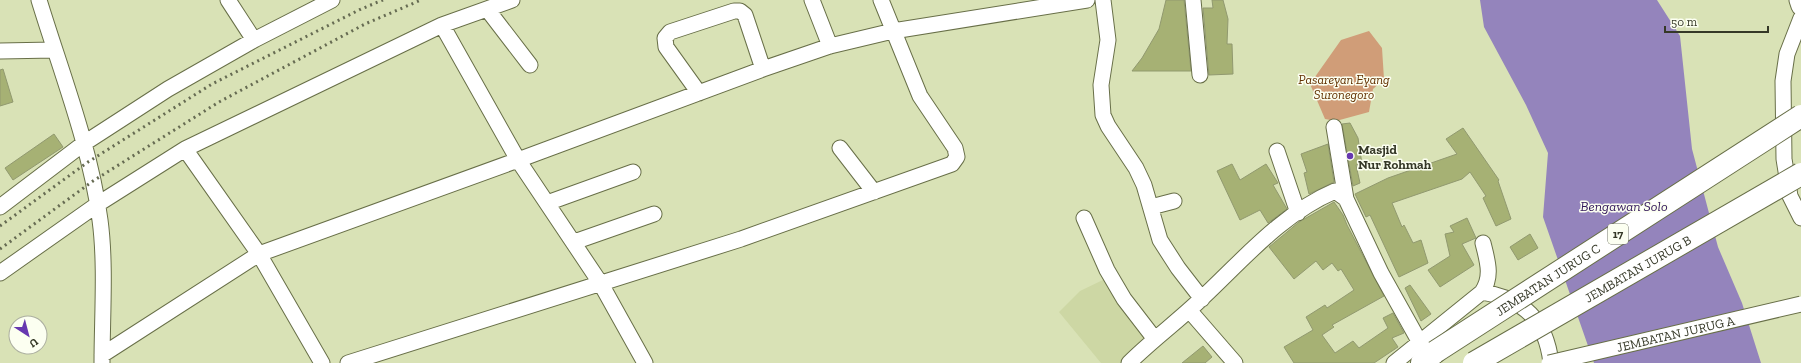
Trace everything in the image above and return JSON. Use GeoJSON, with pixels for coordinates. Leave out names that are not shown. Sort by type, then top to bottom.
{"type":"FeatureCollection","features":[{"type":"Feature","properties":{"kind":"highway","name":"JEMBATAN JURUG C"},"geometry":{"type":"LineString","coordinates":[[1426,352],[1801,116]]}},
{"type":"Feature","properties":{"kind":"highway","name":"JEMBATAN JURUG B"},"geometry":{"type":"LineString","coordinates":[[1474,363],[1801,174]]}},
{"type":"Feature","properties":{"kind":"main road"},"geometry":{"type":"LineString","coordinates":[[1799,0],[1801,6]]}},
{"type":"Feature","properties":{"kind":"street"},"geometry":{"type":"LineString","coordinates":[[39,0],[84,144],[98,204],[102,239],[102,359]]}},
{"type":"Feature","properties":{"kind":"street"},"geometry":{"type":"LineString","coordinates":[[228,0],[254,40]]}},
{"type":"Feature","properties":{"kind":"street"},"geometry":{"type":"LineString","coordinates":[[0,273],[98,204],[184,149],[442,25],[512,0]]}},
{"type":"Feature","properties":{"kind":"street"},"geometry":{"type":"LineString","coordinates":[[812,0],[830,46]]}},
{"type":"Feature","properties":{"kind":"street"},"geometry":{"type":"LineString","coordinates":[[348,363],[473,322],[601,284],[741,239],[952,164],[957,157],[951,142],[920,96],[882,0]]}},
{"type":"Feature","properties":{"kind":"street"},"geometry":{"type":"LineString","coordinates":[[1103,0],[1108,40],[1101,93],[1103,115],[1108,126],[1136,168],[1144,185],[1160,240],[1178,268],[1202,298]]}},
{"type":"Feature","properties":{"kind":"street"},"geometry":{"type":"LineString","coordinates":[[1193,0],[1200,75]]}},
{"type":"Feature","properties":{"kind":"street"},"geometry":{"type":"LineString","coordinates":[[0,207],[84,144],[168,90],[254,40],[329,1]]}},
{"type":"Feature","properties":{"kind":"street"},"geometry":{"type":"LineString","coordinates":[[102,359],[259,254],[518,160],[763,68],[830,46],[893,31],[1044,3],[1079,1]]}},
{"type":"Feature","properties":{"kind":"street"},"geometry":{"type":"LineString","coordinates":[[487,9],[530,65]]}},
{"type":"Feature","properties":{"kind":"street"},"geometry":{"type":"LineString","coordinates":[[699,93],[666,47],[665,38],[670,32],[734,11],[740,11],[745,15],[763,68]]}},
{"type":"Feature","properties":{"kind":"street"},"geometry":{"type":"LineString","coordinates":[[1801,18],[1787,54],[1783,81],[1784,159],[1790,196],[1801,218]]}},
{"type":"Feature","properties":{"kind":"street"},"geometry":{"type":"LineString","coordinates":[[442,25],[518,160],[601,284],[645,363]]}},
{"type":"Feature","properties":{"kind":"street"},"geometry":{"type":"LineString","coordinates":[[0,51],[54,50]]}},
{"type":"Feature","properties":{"kind":"street"},"geometry":{"type":"LineString","coordinates":[[1334,127],[1346,199],[1381,273],[1426,352]]}},
{"type":"Feature","properties":{"kind":"street"},"geometry":{"type":"LineString","coordinates":[[840,148],[874,192]]}},
{"type":"Feature","properties":{"kind":"street"},"geometry":{"type":"LineString","coordinates":[[184,149],[259,254],[322,363]]}},
{"type":"Feature","properties":{"kind":"street"},"geometry":{"type":"LineString","coordinates":[[1277,151],[1298,213]]}},
{"type":"Feature","properties":{"kind":"street"},"geometry":{"type":"LineString","coordinates":[[547,203],[633,172]]}},
{"type":"Feature","properties":{"kind":"street"},"geometry":{"type":"LineString","coordinates":[[1130,363],[1154,338],[1189,310],[1270,233],[1323,196],[1335,191],[1346,199]]}},
{"type":"Feature","properties":{"kind":"street"},"geometry":{"type":"LineString","coordinates":[[1151,207],[1174,201]]}},
{"type":"Feature","properties":{"kind":"street"},"geometry":{"type":"LineString","coordinates":[[574,242],[654,214]]}},
{"type":"Feature","properties":{"kind":"street"},"geometry":{"type":"LineString","coordinates":[[1084,218],[1110,275],[1124,299],[1154,338]]}},
{"type":"Feature","properties":{"kind":"street"},"geometry":{"type":"LineString","coordinates":[[1394,363],[1426,352],[1482,292],[1489,280],[1489,272],[1483,243]]}},
{"type":"Feature","properties":{"kind":"street"},"geometry":{"type":"LineString","coordinates":[[1482,292],[1513,300],[1527,309],[1536,319],[1545,335],[1550,363]]}},
{"type":"Feature","properties":{"kind":"street","name":"JEMBATAN JURUG A"},"geometry":{"type":"LineString","coordinates":[[1550,363],[1801,304]]}},
{"type":"Feature","properties":{"kind":"street"},"geometry":{"type":"LineString","coordinates":[[1189,310],[1235,363]]}},
{"type":"Feature","properties":{"kind":"shaded area"},"geometry":{"type":"Polygon","coordinates":[[[1107,278],[1149,338],[1122,363],[1101,363],[1059,312],[1080,291],[1107,278]]]}},
{"type":"Feature","properties":{"kind":"green space","name":"Pasareyan Eyang Suronegoro"},"geometry":{"type":"Polygon","coordinates":[[[1369,31],[1382,48],[1384,79],[1373,89],[1369,112],[1336,121],[1325,119],[1310,84],[1341,40],[1369,31]]]}},
{"type":"Feature","properties":{"kind":"water","name":"Bengawan Solo"},"geometry":{"type":"Polygon","coordinates":[[[1480,0],[1657,0],[1680,36],[1692,149],[1718,247],[1742,303],[1761,363],[1594,363],[1543,217],[1548,153],[1526,105],[1484,27],[1480,0]]]}},
{"type":"Feature","properties":{"kind":"building"},"geometry":{"type":"Polygon","coordinates":[[[1166,0],[1184,0],[1191,71],[1132,71],[1142,58],[1159,29],[1166,0]]]}},
{"type":"Feature","properties":{"kind":"building"},"geometry":{"type":"Polygon","coordinates":[[[1212,0],[1223,0],[1228,19],[1227,44],[1232,44],[1233,74],[1209,75],[1203,8],[1213,8],[1212,0]]]}},
{"type":"Feature","properties":{"kind":"building"},"geometry":{"type":"Polygon","coordinates":[[[3,69],[13,102],[0,106],[0,70],[3,69]]]}},
{"type":"Feature","properties":{"kind":"building"},"geometry":{"type":"Polygon","coordinates":[[[1350,123],[1358,138],[1362,164],[1356,165],[1360,183],[1353,186],[1342,124],[1350,123]]]}},
{"type":"Feature","properties":{"kind":"building"},"geometry":{"type":"Polygon","coordinates":[[[1463,128],[1499,180],[1498,181],[1511,219],[1496,226],[1483,198],[1486,196],[1470,172],[1462,179],[1392,203],[1402,227],[1404,225],[1413,243],[1421,240],[1428,263],[1399,277],[1370,215],[1366,217],[1355,194],[1388,178],[1457,154],[1446,139],[1463,128]]]}},
{"type":"Feature","properties":{"kind":"building"},"geometry":{"type":"Polygon","coordinates":[[[54,134],[63,147],[13,180],[5,168],[54,134]]]}},
{"type":"Feature","properties":{"kind":"building"},"geometry":{"type":"Polygon","coordinates":[[[1328,144],[1334,182],[1309,194],[1304,173],[1307,172],[1301,154],[1328,144]]]}},
{"type":"Feature","properties":{"kind":"building"},"geometry":{"type":"Polygon","coordinates":[[[1232,164],[1240,180],[1266,164],[1278,183],[1273,185],[1287,209],[1268,223],[1260,210],[1240,220],[1217,171],[1232,164]]]}},
{"type":"Feature","properties":{"kind":"building"},"geometry":{"type":"Polygon","coordinates":[[[1334,202],[1343,215],[1384,296],[1332,325],[1334,327],[1322,335],[1335,353],[1353,341],[1359,348],[1388,328],[1383,318],[1393,313],[1404,333],[1392,338],[1398,347],[1374,363],[1294,363],[1284,347],[1313,330],[1306,317],[1325,305],[1327,308],[1354,290],[1341,269],[1338,271],[1332,263],[1323,270],[1316,261],[1294,279],[1269,247],[1299,222],[1334,202]]]}},
{"type":"Feature","properties":{"kind":"building"},"geometry":{"type":"Polygon","coordinates":[[[1467,218],[1476,238],[1462,244],[1474,265],[1440,287],[1428,270],[1450,256],[1445,234],[1454,232],[1450,226],[1467,218]]]}},
{"type":"Feature","properties":{"kind":"building"},"geometry":{"type":"Polygon","coordinates":[[[1530,234],[1538,248],[1518,260],[1510,247],[1530,234]]]}},
{"type":"Feature","properties":{"kind":"building"},"geometry":{"type":"Polygon","coordinates":[[[1410,285],[1431,314],[1421,321],[1405,288],[1410,285]]]}},
{"type":"Feature","properties":{"kind":"building"},"geometry":{"type":"Polygon","coordinates":[[[1203,346],[1212,357],[1205,363],[1182,363],[1203,346]]]}},
{"type":"Feature","properties":{"kind":"railway"},"geometry":{"type":"LineString","coordinates":[[0,226],[88,162],[212,84],[361,9],[383,0]]}},
{"type":"Feature","properties":{"kind":"railway"},"geometry":{"type":"LineString","coordinates":[[0,249],[93,181],[219,102],[365,24],[421,0]]}},
{"type":"Feature","properties":{"kind":"place","name":"Masjid Nur Rohmah"},"geometry":{"type":"Point","coordinates":[1350,156]}}]}
